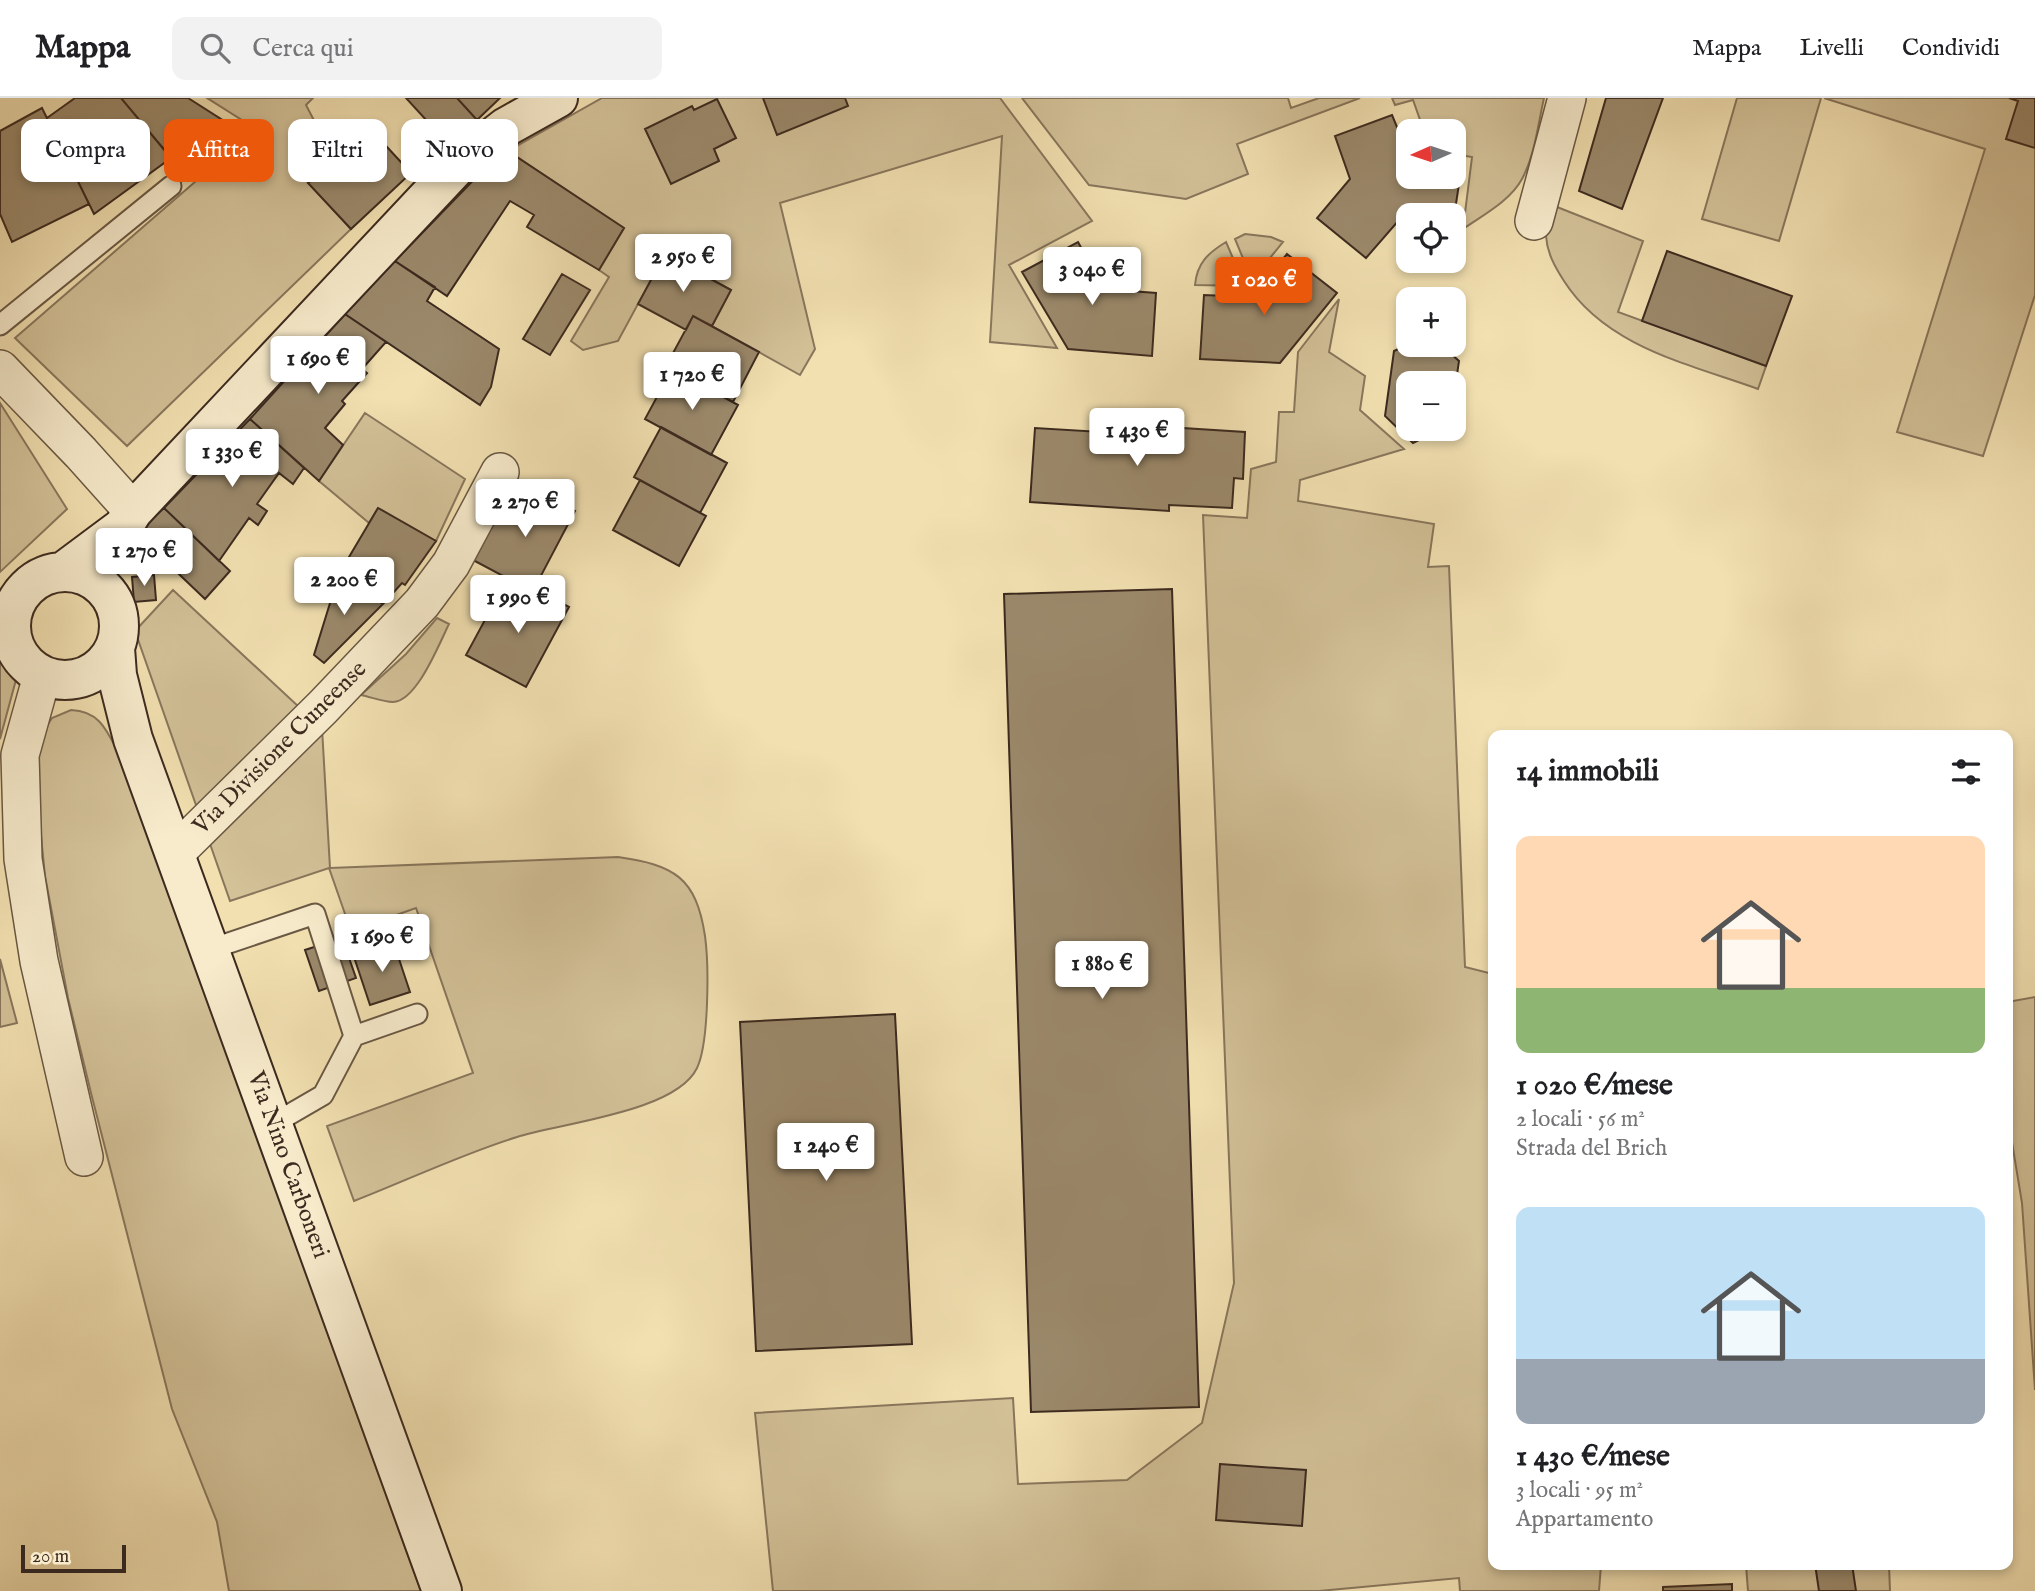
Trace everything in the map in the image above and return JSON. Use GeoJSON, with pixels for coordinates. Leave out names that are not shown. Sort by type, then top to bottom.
{"type":"FeatureCollection","features":[{"type":"Feature","properties":{"kind":"main road"},"geometry":{"type":"LineString","coordinates":[[64,571],[128,519],[460,163],[506,127],[558,98]]}},
{"type":"Feature","properties":{"kind":"main road","name":"Via Nino Carboneri"},"geometry":{"type":"LineString","coordinates":[[128,519],[113,599],[119,615],[117,675],[133,739],[442,1591]]}},
{"type":"Feature","properties":{"kind":"main road"},"geometry":{"type":"LineString","coordinates":[[113,599],[92,578],[64,571],[48,574],[34,581],[7,616],[11,619],[12,634],[22,665],[55,680],[81,678],[95,672],[116,648]]}},
{"type":"Feature","properties":{"kind":"main road","name":"Via Nino Carboneri"},"geometry":{"type":"LineString","coordinates":[[81,678],[97,689],[133,739]]}},
{"type":"Feature","properties":{"kind":"street"},"geometry":{"type":"LineString","coordinates":[[1534,221],[1567,98]]}},
{"type":"Feature","properties":{"kind":"street"},"geometry":{"type":"LineString","coordinates":[[0,369],[81,453],[128,519]]}},
{"type":"Feature","properties":{"kind":"street","name":"Via Divisione Cuneense"},"geometry":{"type":"LineString","coordinates":[[176,852],[422,603],[447,571],[500,471]]}},
{"type":"Feature","properties":{"kind":"street"},"geometry":{"type":"LineString","coordinates":[[22,665],[20,755],[11,864],[39,961],[83,1157]]}},
{"type":"Feature","properties":{"kind":"lane"},"geometry":{"type":"LineString","coordinates":[[0,325],[171,186]]}},
{"type":"Feature","properties":{"kind":"lane"},"geometry":{"type":"LineString","coordinates":[[211,949],[315,914],[354,1036]]}},
{"type":"Feature","properties":{"kind":"lane"},"geometry":{"type":"LineString","coordinates":[[273,1124],[323,1095],[354,1036],[417,1014]]}},
{"type":"Feature","properties":{"kind":"shaded area"},"geometry":{"type":"Polygon","coordinates":[[[207,98],[313,98],[306,105],[313,119],[288,119],[288,182],[309,182],[351,229],[127,446],[15,338],[195,182],[274,182],[274,119],[240,119],[207,98]]]}},
{"type":"Feature","properties":{"kind":"shaded area"},"geometry":{"type":"Polygon","coordinates":[[[602,98],[1000,98],[1092,221],[1009,265],[1057,348],[990,342],[1002,136],[780,203],[815,349],[800,375],[712,326],[731,290],[665,254],[618,341],[583,350],[571,341],[609,277],[599,270],[624,228],[518,158],[518,145],[602,98]]]}},
{"type":"Feature","properties":{"kind":"shaded area"},"geometry":{"type":"Polygon","coordinates":[[[1022,98],[1288,98],[1291,108],[1319,98],[1360,98],[1237,144],[1248,174],[1186,199],[1089,185],[1022,98]]]}},
{"type":"Feature","properties":{"kind":"shaded area"},"geometry":{"type":"Polygon","coordinates":[[[1392,98],[1544,98],[1536,139],[1522,179],[1511,194],[1496,207],[1466,227],[1472,157],[1466,156],[1466,119],[1420,119],[1413,100],[1395,105],[1392,98]]]}},
{"type":"Feature","properties":{"kind":"shaded area"},"geometry":{"type":"Polygon","coordinates":[[[1737,98],[1821,98],[1779,241],[1702,219],[1737,98]]]}},
{"type":"Feature","properties":{"kind":"shaded area"},"geometry":{"type":"Polygon","coordinates":[[[1824,98],[2035,98],[2035,295],[1983,456],[1897,432],[1985,149],[1824,98]]]}},
{"type":"Feature","properties":{"kind":"shaded area"},"geometry":{"type":"Polygon","coordinates":[[[1552,205],[1643,241],[1618,312],[1766,366],[1758,389],[1651,350],[1602,322],[1582,304],[1552,260],[1546,236],[1552,205]]]}},
{"type":"Feature","properties":{"kind":"shaded area"},"geometry":{"type":"Polygon","coordinates":[[[1245,234],[1271,237],[1283,242],[1252,280],[1235,239],[1245,234]]]}},
{"type":"Feature","properties":{"kind":"shaded area"},"geometry":{"type":"Polygon","coordinates":[[[1226,242],[1245,286],[1195,285],[1204,259],[1226,242]]]}},
{"type":"Feature","properties":{"kind":"shaded area"},"geometry":{"type":"Polygon","coordinates":[[[1339,299],[1329,352],[1365,376],[1360,410],[1404,449],[1300,480],[1298,501],[1434,524],[1428,567],[1449,566],[1465,967],[1488,973],[1488,1570],[1601,1570],[1599,1591],[1460,1591],[1459,1578],[1319,1591],[773,1591],[755,1413],[1013,1398],[1018,1484],[1127,1480],[1202,1423],[1234,1283],[1203,515],[1247,518],[1251,469],[1276,462],[1279,412],[1294,412],[1298,352],[1339,299]]]}},
{"type":"Feature","properties":{"kind":"shaded area"},"geometry":{"type":"Polygon","coordinates":[[[0,403],[67,509],[0,572],[0,403]]]}},
{"type":"Feature","properties":{"kind":"shaded area"},"geometry":{"type":"Polygon","coordinates":[[[365,413],[465,479],[436,541],[378,508],[369,523],[319,481],[365,413]]]}},
{"type":"Feature","properties":{"kind":"shaded area"},"geometry":{"type":"Polygon","coordinates":[[[173,590],[299,707],[197,808],[135,631],[173,590]]]}},
{"type":"Feature","properties":{"kind":"shaded area"},"geometry":{"type":"Polygon","coordinates":[[[437,618],[449,624],[426,670],[410,692],[393,702],[361,695],[406,654],[437,618]]]}},
{"type":"Feature","properties":{"kind":"shaded area"},"geometry":{"type":"Polygon","coordinates":[[[4,660],[14,664],[17,676],[0,739],[0,664],[4,660]]]}},
{"type":"Feature","properties":{"kind":"shaded area"},"geometry":{"type":"Polygon","coordinates":[[[71,710],[96,718],[119,754],[421,1591],[229,1591],[217,1522],[172,1409],[68,998],[45,876],[38,805],[38,758],[45,729],[52,718],[71,710]]]}},
{"type":"Feature","properties":{"kind":"shaded area"},"geometry":{"type":"Polygon","coordinates":[[[322,728],[330,868],[618,857],[654,864],[679,877],[688,887],[701,916],[707,965],[704,1041],[697,1068],[685,1083],[642,1105],[496,1144],[354,1201],[327,1126],[473,1073],[416,908],[351,931],[329,868],[230,901],[209,841],[322,728]]]}},
{"type":"Feature","properties":{"kind":"shaded area"},"geometry":{"type":"Polygon","coordinates":[[[0,959],[17,1023],[0,1027],[0,959]]]}},
{"type":"Feature","properties":{"kind":"shaded area"},"geometry":{"type":"Polygon","coordinates":[[[2035,997],[2035,1390],[2022,1203],[2013,1148],[2013,1001],[2035,997]]]}},
{"type":"Feature","properties":{"kind":"shaded area"},"geometry":{"type":"Polygon","coordinates":[[[1746,1570],[1889,1570],[1890,1591],[1748,1591],[1746,1570]]]}},
{"type":"Feature","properties":{"kind":"building"},"geometry":{"type":"Polygon","coordinates":[[[75,98],[121,98],[138,119],[47,119],[75,98]]]}},
{"type":"Feature","properties":{"kind":"building"},"geometry":{"type":"Polygon","coordinates":[[[121,98],[188,98],[221,119],[164,119],[164,149],[150,133],[150,119],[139,119],[121,98]]]}},
{"type":"Feature","properties":{"kind":"building"},"geometry":{"type":"Polygon","coordinates":[[[406,98],[457,98],[476,119],[425,119],[406,98]]]}},
{"type":"Feature","properties":{"kind":"building"},"geometry":{"type":"Polygon","coordinates":[[[457,98],[500,98],[478,119],[457,98]]]}},
{"type":"Feature","properties":{"kind":"building"},"geometry":{"type":"Polygon","coordinates":[[[763,98],[845,98],[848,106],[777,135],[763,98]]]}},
{"type":"Feature","properties":{"kind":"building"},"geometry":{"type":"Polygon","coordinates":[[[1606,98],[1663,98],[1622,209],[1579,191],[1606,98]]]}},
{"type":"Feature","properties":{"kind":"building"},"geometry":{"type":"Polygon","coordinates":[[[2009,98],[2035,98],[2035,148],[2006,139],[2018,101],[2009,98]]]}},
{"type":"Feature","properties":{"kind":"building"},"geometry":{"type":"Polygon","coordinates":[[[717,99],[736,138],[714,149],[719,161],[671,184],[645,129],[692,106],[694,110],[717,99]]]}},
{"type":"Feature","properties":{"kind":"building"},"geometry":{"type":"Polygon","coordinates":[[[42,108],[47,119],[22,119],[42,108]]]}},
{"type":"Feature","properties":{"kind":"building"},"geometry":{"type":"Polygon","coordinates":[[[1392,115],[1396,125],[1396,189],[1458,189],[1456,203],[1396,203],[1396,223],[1366,258],[1317,218],[1350,179],[1335,136],[1392,115]]]}},
{"type":"Feature","properties":{"kind":"building"},"geometry":{"type":"Polygon","coordinates":[[[21,120],[21,182],[78,182],[89,204],[12,242],[0,214],[0,131],[21,120]]]}},
{"type":"Feature","properties":{"kind":"building"},"geometry":{"type":"Polygon","coordinates":[[[150,133],[164,150],[164,163],[150,173],[150,133]]]}},
{"type":"Feature","properties":{"kind":"building"},"geometry":{"type":"Polygon","coordinates":[[[387,147],[401,162],[401,182],[351,229],[308,183],[387,182],[387,147]]]}},
{"type":"Feature","properties":{"kind":"building"},"geometry":{"type":"Polygon","coordinates":[[[518,158],[624,228],[599,270],[527,227],[534,215],[510,201],[447,296],[395,261],[472,182],[518,182],[518,158]]]}},
{"type":"Feature","properties":{"kind":"building"},"geometry":{"type":"Polygon","coordinates":[[[78,182],[138,182],[94,214],[78,182]]]}},
{"type":"Feature","properties":{"kind":"building"},"geometry":{"type":"Polygon","coordinates":[[[1078,242],[1104,289],[1156,293],[1152,356],[1068,349],[1022,272],[1078,242]]]}},
{"type":"Feature","properties":{"kind":"building"},"geometry":{"type":"Polygon","coordinates":[[[1667,251],[1792,296],[1766,366],[1642,321],[1667,251]]]}},
{"type":"Feature","properties":{"kind":"building"},"geometry":{"type":"Polygon","coordinates":[[[665,254],[731,290],[712,326],[693,316],[686,330],[638,304],[665,254]]]}},
{"type":"Feature","properties":{"kind":"building"},"geometry":{"type":"Polygon","coordinates":[[[1287,254],[1337,293],[1280,363],[1200,359],[1204,295],[1251,297],[1287,254]]]}},
{"type":"Feature","properties":{"kind":"building"},"geometry":{"type":"Polygon","coordinates":[[[395,261],[435,287],[427,301],[499,349],[491,387],[480,405],[345,314],[395,261]]]}},
{"type":"Feature","properties":{"kind":"building"},"geometry":{"type":"Polygon","coordinates":[[[562,274],[590,290],[550,355],[523,339],[562,274]]]}},
{"type":"Feature","properties":{"kind":"building"},"geometry":{"type":"Polygon","coordinates":[[[345,314],[386,342],[362,369],[367,373],[342,401],[345,404],[325,428],[343,445],[319,481],[250,419],[345,314]]]}},
{"type":"Feature","properties":{"kind":"building"},"geometry":{"type":"Polygon","coordinates":[[[693,316],[759,352],[733,402],[666,366],[693,316]]]}},
{"type":"Feature","properties":{"kind":"building"},"geometry":{"type":"Polygon","coordinates":[[[1396,350],[1396,357],[1454,357],[1459,361],[1458,371],[1396,371],[1396,427],[1385,416],[1396,350]]]}},
{"type":"Feature","properties":{"kind":"building"},"geometry":{"type":"Polygon","coordinates":[[[672,369],[738,405],[711,455],[645,419],[672,369]]]}},
{"type":"Feature","properties":{"kind":"building"},"geometry":{"type":"Polygon","coordinates":[[[250,419],[304,468],[293,484],[279,473],[257,504],[267,511],[258,525],[249,518],[219,561],[164,508],[250,419]]]}},
{"type":"Feature","properties":{"kind":"building"},"geometry":{"type":"Polygon","coordinates":[[[1151,426],[1245,432],[1243,479],[1234,478],[1232,508],[1169,505],[1169,511],[1030,502],[1035,428],[1151,435],[1151,426]]]}},
{"type":"Feature","properties":{"kind":"building"},"geometry":{"type":"Polygon","coordinates":[[[661,427],[727,463],[700,513],[634,477],[661,427]]]}},
{"type":"Feature","properties":{"kind":"building"},"geometry":{"type":"Polygon","coordinates":[[[640,480],[706,516],[679,566],[613,530],[640,480]]]}},
{"type":"Feature","properties":{"kind":"building"},"geometry":{"type":"Polygon","coordinates":[[[532,488],[575,511],[534,589],[525,584],[524,587],[473,560],[500,509],[516,518],[532,488]]]}},
{"type":"Feature","properties":{"kind":"building"},"geometry":{"type":"Polygon","coordinates":[[[164,508],[230,571],[205,599],[136,533],[164,508]]]}},
{"type":"Feature","properties":{"kind":"building"},"geometry":{"type":"Polygon","coordinates":[[[378,508],[436,541],[405,585],[402,583],[383,604],[339,574],[378,508]]]}},
{"type":"Feature","properties":{"kind":"building"},"geometry":{"type":"Polygon","coordinates":[[[339,574],[383,604],[324,663],[314,655],[339,574]]]}},
{"type":"Feature","properties":{"kind":"building"},"geometry":{"type":"Polygon","coordinates":[[[154,575],[156,600],[134,602],[132,577],[154,575]]]}},
{"type":"Feature","properties":{"kind":"building"},"geometry":{"type":"Polygon","coordinates":[[[525,584],[569,607],[526,687],[466,655],[493,605],[509,614],[525,584]]]}},
{"type":"Feature","properties":{"kind":"building"},"geometry":{"type":"Polygon","coordinates":[[[1172,589],[1199,1407],[1031,1412],[1004,594],[1172,589]]]}},
{"type":"Feature","properties":{"kind":"building"},"geometry":{"type":"Polygon","coordinates":[[[342,938],[356,978],[319,991],[305,950],[342,938]]]}},
{"type":"Feature","properties":{"kind":"building"},"geometry":{"type":"Polygon","coordinates":[[[394,944],[410,992],[370,1005],[354,957],[394,944]]]}},
{"type":"Feature","properties":{"kind":"building"},"geometry":{"type":"Polygon","coordinates":[[[895,1014],[912,1344],[756,1351],[740,1022],[895,1014]]]}},
{"type":"Feature","properties":{"kind":"building"},"geometry":{"type":"Polygon","coordinates":[[[1220,1464],[1306,1470],[1302,1526],[1216,1520],[1220,1464]]]}},
{"type":"Feature","properties":{"kind":"building"},"geometry":{"type":"Polygon","coordinates":[[[1816,1570],[1853,1570],[1856,1591],[1819,1591],[1816,1570]]]}},
{"type":"Feature","properties":{"kind":"building"},"geometry":{"type":"Polygon","coordinates":[[[1732,1584],[1732,1591],[1663,1591],[1663,1587],[1732,1584]]]}}]}
